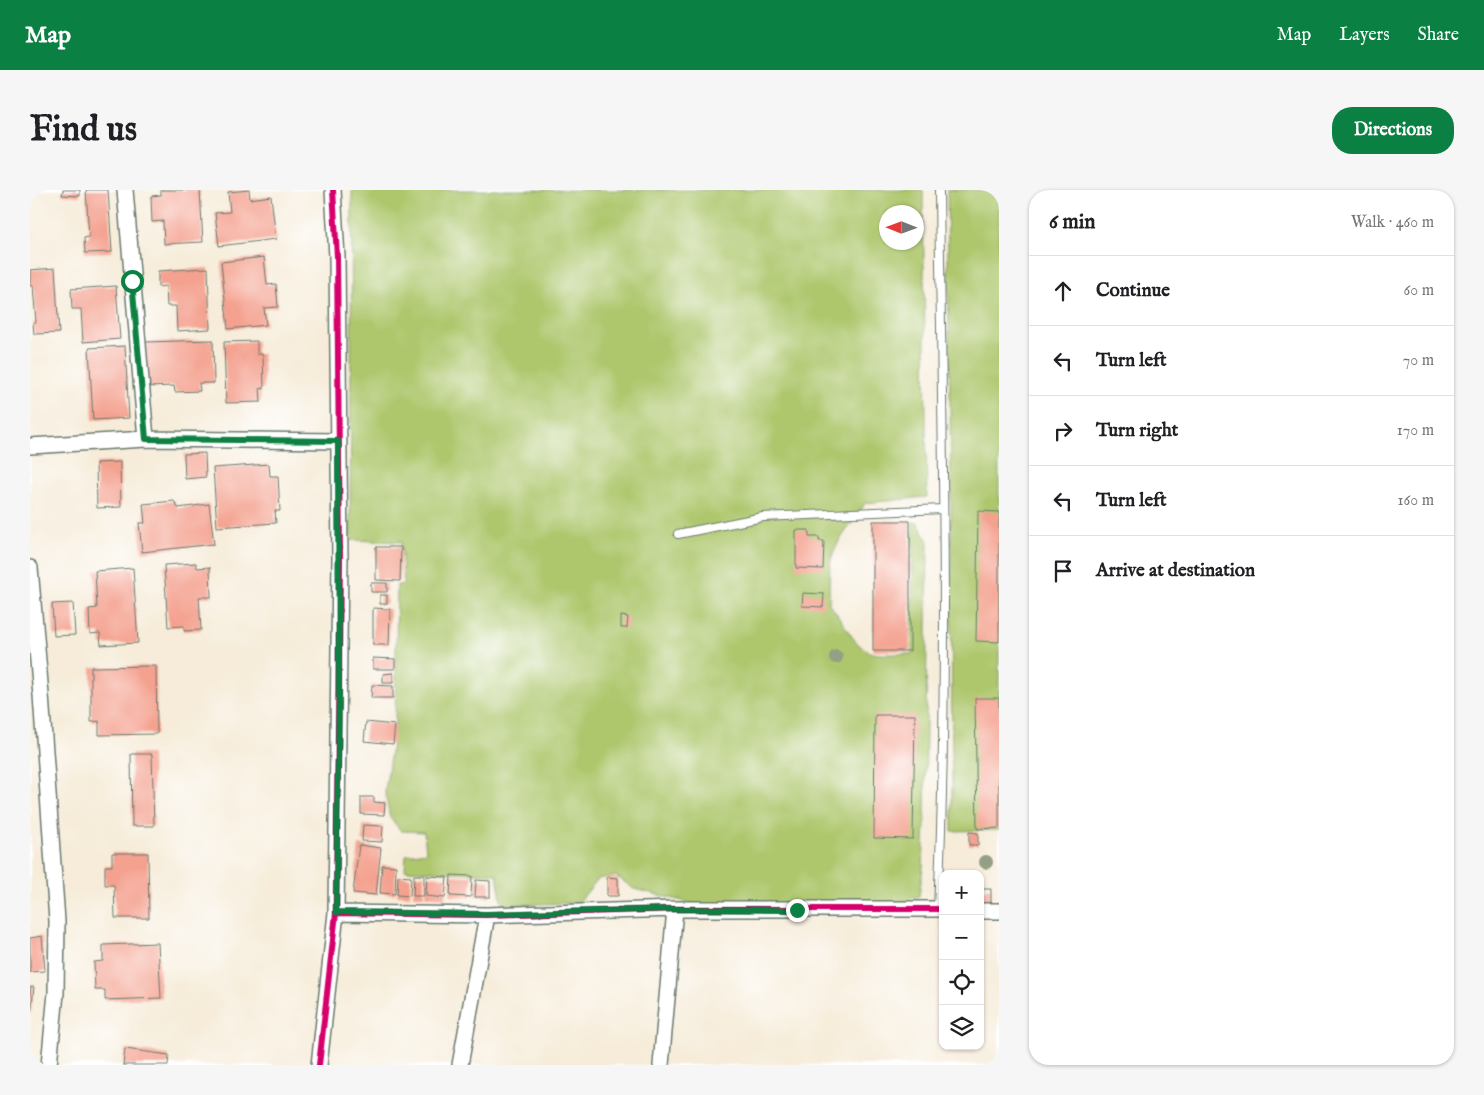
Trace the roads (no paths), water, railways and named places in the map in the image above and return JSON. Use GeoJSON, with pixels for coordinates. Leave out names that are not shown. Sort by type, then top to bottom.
{"type":"FeatureCollection","features":[{"type":"Feature","properties":{"kind":"street"},"geometry":{"type":"LineString","coordinates":[[125,190],[146,439]]}},
{"type":"Feature","properties":{"kind":"street"},"geometry":{"type":"LineString","coordinates":[[319,1065],[336,912],[340,624],[337,257],[333,190]]}},
{"type":"Feature","properties":{"kind":"street"},"geometry":{"type":"LineString","coordinates":[[30,446],[146,439],[338,441]]}},
{"type":"Feature","properties":{"kind":"street"},"geometry":{"type":"LineString","coordinates":[[30,568],[42,695],[57,921],[56,993],[49,1065]]}},
{"type":"Feature","properties":{"kind":"street"},"geometry":{"type":"LineString","coordinates":[[336,912],[487,914],[675,909],[939,909]]}},
{"type":"Feature","properties":{"kind":"street"},"geometry":{"type":"LineString","coordinates":[[661,1065],[675,909]]}},
{"type":"Feature","properties":{"kind":"street"},"geometry":{"type":"LineString","coordinates":[[984,911],[999,911]]}},
{"type":"Feature","properties":{"kind":"street"},"geometry":{"type":"LineString","coordinates":[[460,1065],[487,914]]}},
{"type":"Feature","properties":{"kind":"lane"},"geometry":{"type":"LineString","coordinates":[[939,190],[943,509],[943,806],[941,870]]}},
{"type":"Feature","properties":{"kind":"lane"},"geometry":{"type":"LineString","coordinates":[[678,534],[763,517],[943,509]]}}]}
